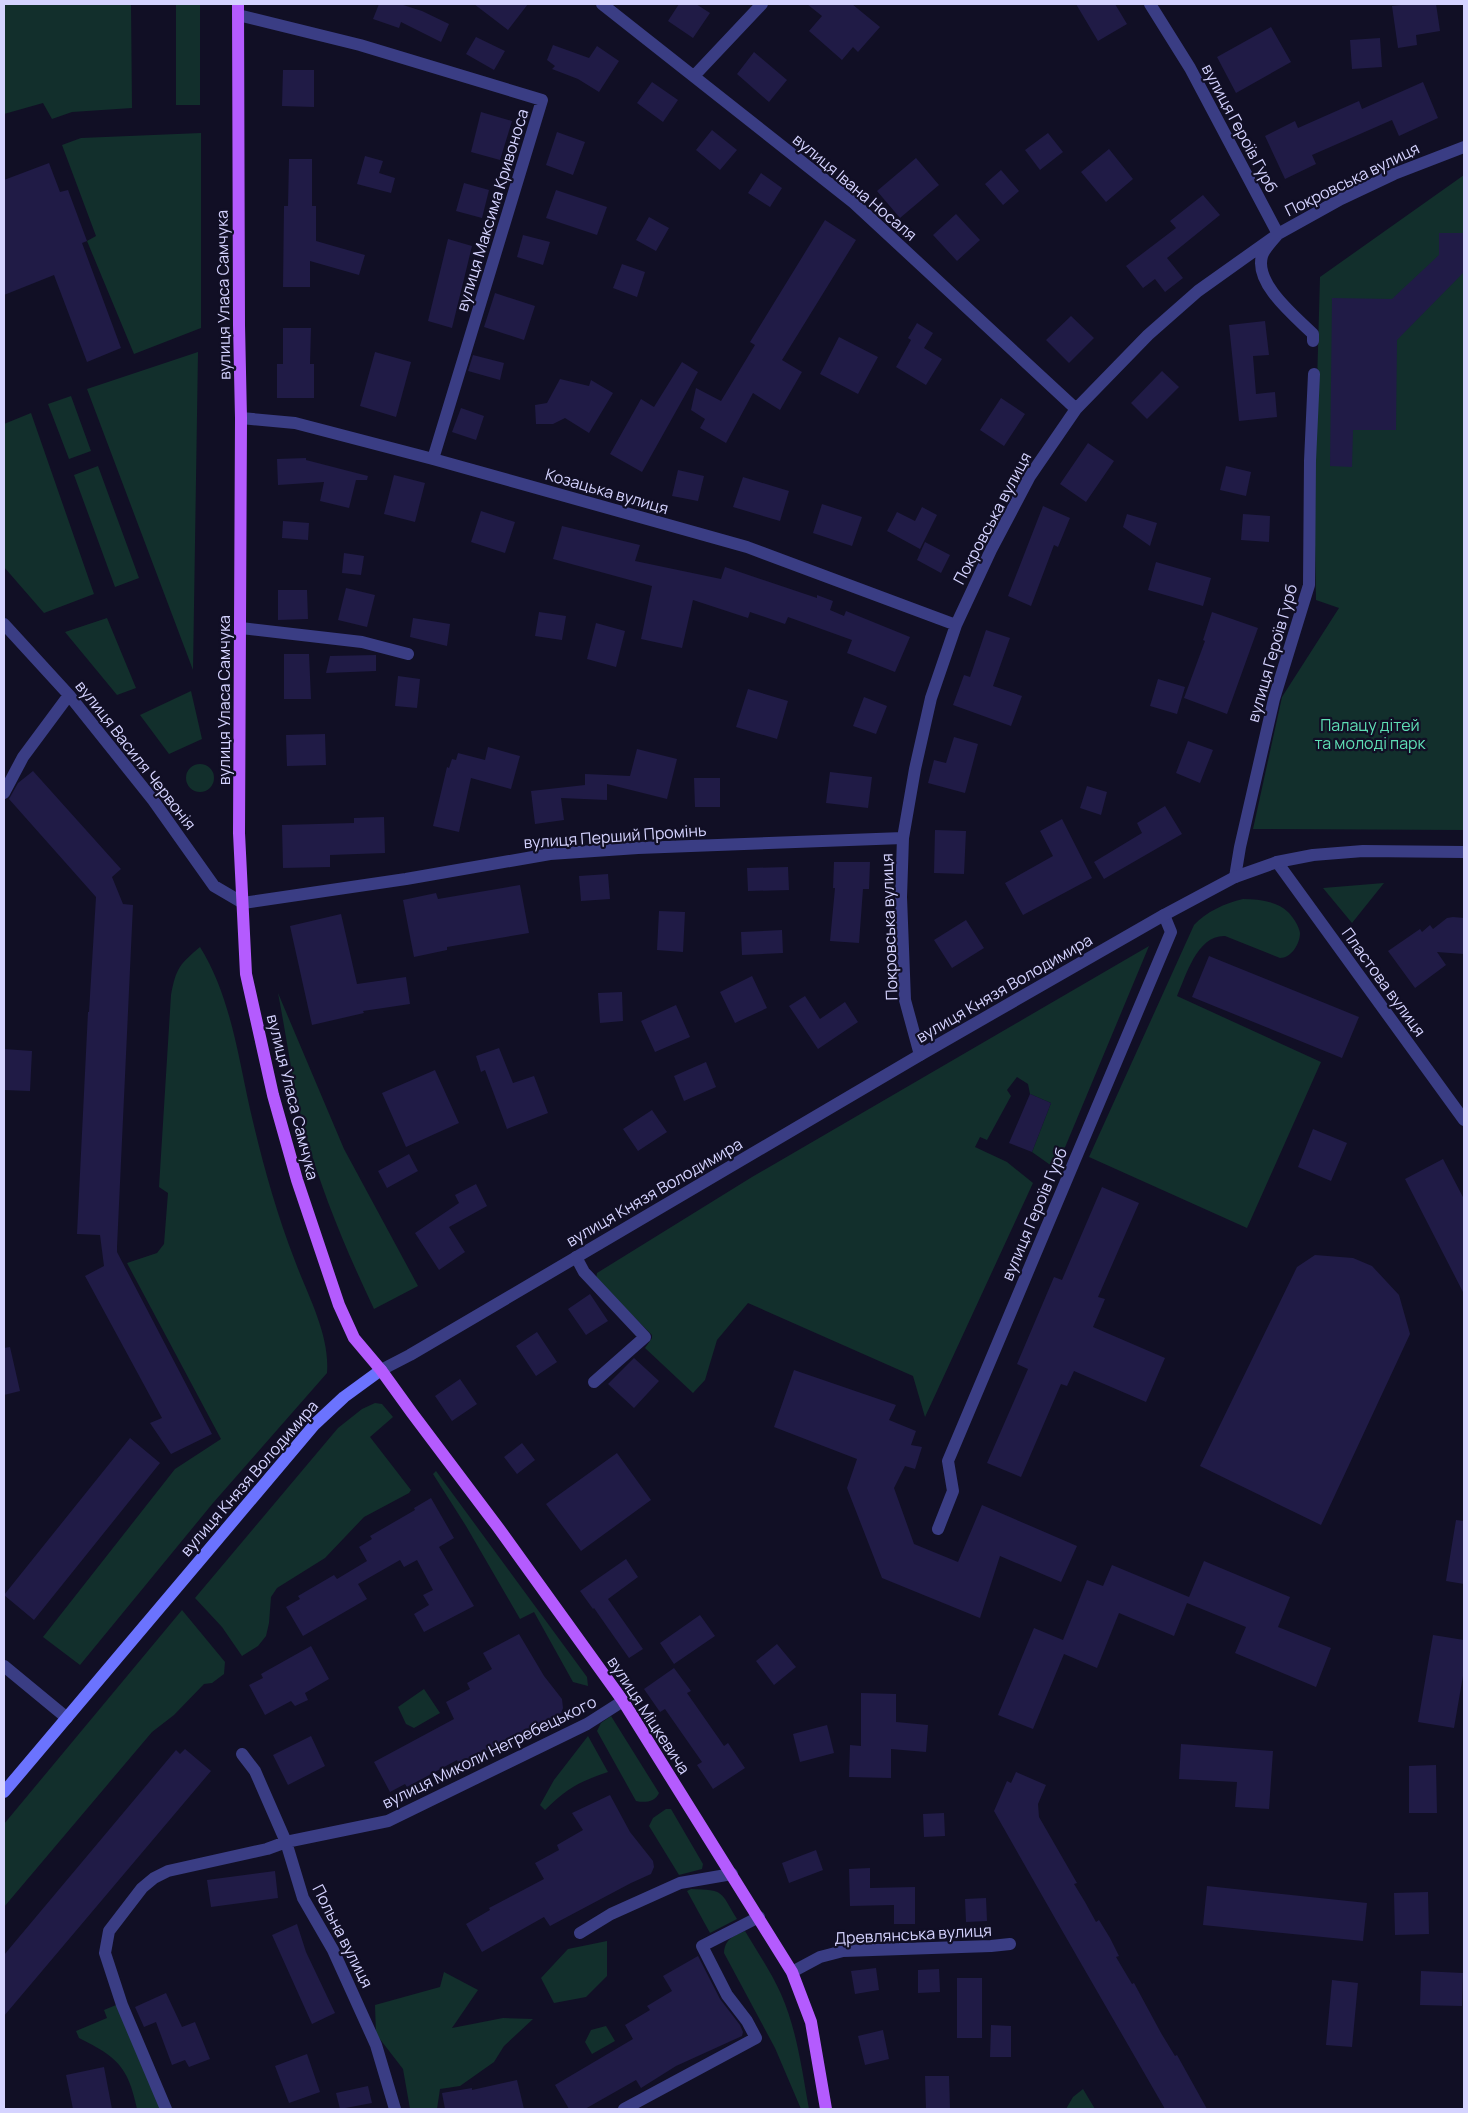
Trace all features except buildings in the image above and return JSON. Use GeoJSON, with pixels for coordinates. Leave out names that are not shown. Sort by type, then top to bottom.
{"type":"FeatureCollection","features":[{"type":"Feature","properties":{"kind":"main road","name":"вулиця Уласа Самчука"},"geometry":{"type":"LineString","coordinates":[[238,9],[241,418],[239,833],[246,974],[273,1095],[297,1180],[339,1305],[354,1338],[381,1370]]}},
{"type":"Feature","properties":{"kind":"main road","name":"вулиця Міцкевича"},"geometry":{"type":"LineString","coordinates":[[381,1370],[503,1534],[623,1701],[759,1917],[792,1972],[811,2022],[826,2109]]}},
{"type":"Feature","properties":{"kind":"main road","name":"вулиця Князя Володимира"},"geometry":{"type":"LineString","coordinates":[[4,1792],[314,1424],[344,1397],[381,1370]]}},
{"type":"Feature","properties":{"kind":"street","name":"вулиця Івана Носаля"},"geometry":{"type":"LineString","coordinates":[[602,4],[854,203],[1076,409]]}},
{"type":"Feature","properties":{"kind":"street"},"geometry":{"type":"LineString","coordinates":[[694,76],[762,4]]}},
{"type":"Feature","properties":{"kind":"street","name":"вулиця Героїв Гурб"},"geometry":{"type":"LineString","coordinates":[[1150,4],[1190,68],[1278,234]]}},
{"type":"Feature","properties":{"kind":"street","name":"вулиця Максима Кривоноса"},"geometry":{"type":"LineString","coordinates":[[238,9],[542,100],[433,459]]}},
{"type":"Feature","properties":{"kind":"street","name":"Покровська вулиця"},"geometry":{"type":"LineString","coordinates":[[920,1054],[905,1000],[901,897],[902,838],[931,698],[956,625],[991,550],[1030,476],[1076,409],[1148,335],[1191,297],[1278,234],[1341,199],[1394,174],[1464,146]]}},
{"type":"Feature","properties":{"kind":"street"},"geometry":{"type":"LineString","coordinates":[[1278,234],[1262,256],[1262,272],[1273,293],[1313,334],[1313,340]]}},
{"type":"Feature","properties":{"kind":"street","name":"вулиця Героїв Гурб"},"geometry":{"type":"LineString","coordinates":[[1235,877],[1240,846],[1274,699],[1309,585],[1310,461],[1314,374]]}},
{"type":"Feature","properties":{"kind":"street","name":"Козацька вулиця"},"geometry":{"type":"LineString","coordinates":[[241,418],[296,423],[433,459],[747,547],[956,625]]}},
{"type":"Feature","properties":{"kind":"street","name":"вулиця Василя Червонія"},"geometry":{"type":"LineString","coordinates":[[4,624],[69,695],[153,800],[214,886],[242,903]]}},
{"type":"Feature","properties":{"kind":"street"},"geometry":{"type":"LineString","coordinates":[[241,628],[362,642],[408,654]]}},
{"type":"Feature","properties":{"kind":"street"},"geometry":{"type":"LineString","coordinates":[[4,793],[23,758],[69,695]]}},
{"type":"Feature","properties":{"kind":"street","name":"вулиця Перший Промінь"},"geometry":{"type":"LineString","coordinates":[[242,903],[406,879],[550,854],[638,848],[902,838]]}},
{"type":"Feature","properties":{"kind":"street","name":"вулиця Князя Володимира"},"geometry":{"type":"LineString","coordinates":[[381,1370],[920,1054],[1164,915],[1235,877],[1277,862],[1313,855],[1363,851],[1464,852]]}},
{"type":"Feature","properties":{"kind":"street","name":"Пластова вулиця"},"geometry":{"type":"LineString","coordinates":[[1277,862],[1464,1120]]}},
{"type":"Feature","properties":{"kind":"street","name":"вулиця Героїв Гурб"},"geometry":{"type":"LineString","coordinates":[[938,1529],[953,1492],[948,1461],[1170,932],[1164,915]]}},
{"type":"Feature","properties":{"kind":"street"},"geometry":{"type":"LineString","coordinates":[[576,1257],[584,1272],[645,1337],[594,1382]]}},
{"type":"Feature","properties":{"kind":"street"},"geometry":{"type":"LineString","coordinates":[[4,1666],[67,1718]]}},
{"type":"Feature","properties":{"kind":"street","name":"вулиця Миколи Негребецького"},"geometry":{"type":"LineString","coordinates":[[166,2109],[122,2005],[105,1953],[109,1931],[142,1888],[154,1878],[168,1871],[267,1849],[286,1842],[388,1821],[587,1724],[623,1701]]}},
{"type":"Feature","properties":{"kind":"street","name":"Польна вулиця"},"geometry":{"type":"LineString","coordinates":[[242,1754],[255,1771],[286,1842],[303,1898],[333,1950],[376,2045],[395,2109]]}},
{"type":"Feature","properties":{"kind":"street"},"geometry":{"type":"LineString","coordinates":[[580,1934],[611,1914],[680,1883],[732,1874]]}},
{"type":"Feature","properties":{"kind":"street"},"geometry":{"type":"LineString","coordinates":[[624,2109],[756,2038],[748,2021],[727,1995],[702,1946],[759,1917]]}},
{"type":"Feature","properties":{"kind":"street","name":"Древлянська вулиця"},"geometry":{"type":"LineString","coordinates":[[792,1972],[820,1957],[843,1951],[1010,1944]]}},
{"type":"Feature","properties":{"kind":"green space"},"geometry":{"type":"Polygon","coordinates":[[[4,4],[131,4],[132,108],[72,112],[52,119],[43,103],[4,114],[4,4]]]}},
{"type":"Feature","properties":{"kind":"green space"},"geometry":{"type":"Polygon","coordinates":[[[176,4],[200,4],[200,105],[176,105],[176,4]]]}},
{"type":"Feature","properties":{"kind":"green space"},"geometry":{"type":"Polygon","coordinates":[[[201,133],[201,328],[134,354],[87,241],[96,236],[62,145],[81,138],[201,133]]]}},
{"type":"Feature","properties":{"kind":"green space","name":"Палацу дітей та молоді парк"},"geometry":{"type":"Polygon","coordinates":[[[1464,175],[1464,830],[1253,829],[1282,697],[1339,608],[1316,600],[1314,491],[1320,277],[1464,175]]]}},
{"type":"Feature","properties":{"kind":"green space"},"geometry":{"type":"Polygon","coordinates":[[[198,352],[193,670],[87,389],[198,352]]]}},
{"type":"Feature","properties":{"kind":"green space"},"geometry":{"type":"Polygon","coordinates":[[[71,396],[91,451],[69,459],[48,404],[71,396]]]}},
{"type":"Feature","properties":{"kind":"green space"},"geometry":{"type":"Polygon","coordinates":[[[31,413],[94,594],[44,613],[4,567],[4,424],[31,413]]]}},
{"type":"Feature","properties":{"kind":"green space"},"geometry":{"type":"Polygon","coordinates":[[[98,466],[139,578],[115,587],[74,475],[98,466]]]}},
{"type":"Feature","properties":{"kind":"green space"},"geometry":{"type":"Polygon","coordinates":[[[107,618],[136,688],[117,695],[65,632],[107,618]]]}},
{"type":"Feature","properties":{"kind":"green space"},"geometry":{"type":"Polygon","coordinates":[[[191,691],[202,739],[169,754],[140,715],[191,691]]]}},
{"type":"Feature","properties":{"kind":"green space"},"geometry":{"type":"Polygon","coordinates":[[[200,764],[210,768],[214,778],[210,788],[200,792],[190,788],[186,778],[190,768],[200,764]]]}},
{"type":"Feature","properties":{"kind":"green space"},"geometry":{"type":"Polygon","coordinates":[[[1384,883],[1352,923],[1323,888],[1384,883]]]}},
{"type":"Feature","properties":{"kind":"green space"},"geometry":{"type":"Polygon","coordinates":[[[1243,899],[1273,903],[1288,912],[1296,922],[1300,933],[1294,950],[1288,956],[1280,958],[1225,936],[1215,937],[1200,949],[1194,958],[1177,996],[1321,1062],[1247,1228],[1089,1157],[1194,925],[1216,909],[1243,899]]]}},
{"type":"Feature","properties":{"kind":"green space"},"geometry":{"type":"Polygon","coordinates":[[[1149,946],[1056,1169],[1032,1152],[1051,1103],[1030,1094],[1028,1084],[1017,1077],[1007,1090],[1011,1096],[987,1140],[980,1137],[975,1147],[1007,1162],[1033,1183],[925,1417],[913,1376],[748,1303],[717,1340],[705,1380],[693,1393],[645,1348],[652,1335],[596,1279],[597,1273],[752,1177],[1149,946]]]}},
{"type":"Feature","properties":{"kind":"green space"},"geometry":{"type":"Polygon","coordinates":[[[200,947],[219,985],[226,1005],[270,1186],[288,1243],[322,1330],[327,1359],[327,1373],[213,1503],[80,1665],[43,1637],[175,1469],[221,1439],[127,1263],[157,1253],[164,1244],[168,1193],[159,1187],[171,995],[180,967],[200,947]]]}},
{"type":"Feature","properties":{"kind":"green space"},"geometry":{"type":"Polygon","coordinates":[[[278,993],[344,1149],[418,1286],[374,1309],[336,1222],[305,1132],[278,993]]]}},
{"type":"Feature","properties":{"kind":"green space"},"geometry":{"type":"Polygon","coordinates":[[[375,1403],[382,1404],[393,1417],[370,1437],[411,1490],[409,1493],[364,1517],[325,1558],[277,1588],[271,1597],[266,1636],[258,1646],[242,1656],[222,1627],[195,1598],[338,1428],[362,1409],[375,1403]]]}},
{"type":"Feature","properties":{"kind":"green space"},"geometry":{"type":"Polygon","coordinates":[[[436,1471],[587,1677],[588,1686],[573,1682],[534,1612],[520,1619],[466,1526],[433,1474],[436,1471]]]}},
{"type":"Feature","properties":{"kind":"green space"},"geometry":{"type":"Polygon","coordinates":[[[182,1610],[225,1662],[224,1674],[212,1683],[204,1684],[174,1715],[152,1732],[4,1907],[4,1824],[182,1610]]]}},
{"type":"Feature","properties":{"kind":"green space"},"geometry":{"type":"Polygon","coordinates":[[[424,1689],[440,1713],[414,1728],[406,1724],[398,1707],[424,1689]]]}},
{"type":"Feature","properties":{"kind":"green space"},"geometry":{"type":"Polygon","coordinates":[[[611,1716],[659,1793],[652,1800],[646,1802],[636,1801],[597,1731],[601,1723],[611,1716]]]}},
{"type":"Feature","properties":{"kind":"green space"},"geometry":{"type":"Polygon","coordinates":[[[588,1736],[608,1772],[574,1786],[545,1810],[540,1805],[554,1780],[588,1736]]]}},
{"type":"Feature","properties":{"kind":"green space"},"geometry":{"type":"Polygon","coordinates":[[[666,1809],[671,1809],[703,1864],[702,1869],[679,1875],[649,1826],[653,1818],[666,1809]]]}},
{"type":"Feature","properties":{"kind":"green space"},"geometry":{"type":"Polygon","coordinates":[[[691,1889],[710,1890],[720,1894],[724,1897],[737,1919],[710,1933],[687,1891],[691,1889]]]}},
{"type":"Feature","properties":{"kind":"green space"},"geometry":{"type":"Polygon","coordinates":[[[745,1931],[773,1978],[787,2008],[798,2051],[809,2109],[801,2109],[775,2048],[724,1953],[728,1941],[745,1931]]]}},
{"type":"Feature","properties":{"kind":"green space"},"geometry":{"type":"Polygon","coordinates":[[[607,1941],[607,1976],[586,1997],[554,2003],[541,1978],[568,1949],[607,1941]]]}},
{"type":"Feature","properties":{"kind":"green space"},"geometry":{"type":"Polygon","coordinates":[[[444,1972],[478,1990],[452,2028],[503,2018],[533,2019],[504,2046],[494,2062],[460,2086],[440,2089],[437,2109],[410,2109],[403,2069],[376,2034],[375,2005],[440,1987],[444,1972]]]}},
{"type":"Feature","properties":{"kind":"green space"},"geometry":{"type":"Polygon","coordinates":[[[116,2005],[161,2109],[137,2109],[129,2082],[119,2064],[103,2051],[79,2038],[76,2031],[107,2018],[104,2010],[116,2005]]]}},
{"type":"Feature","properties":{"kind":"green space"},"geometry":{"type":"Polygon","coordinates":[[[606,2026],[615,2041],[592,2054],[585,2042],[591,2030],[606,2026]]]}},
{"type":"Feature","properties":{"kind":"green space"},"geometry":{"type":"Polygon","coordinates":[[[1083,2089],[1095,2109],[1066,2109],[1073,2097],[1083,2089]]]}}]}
